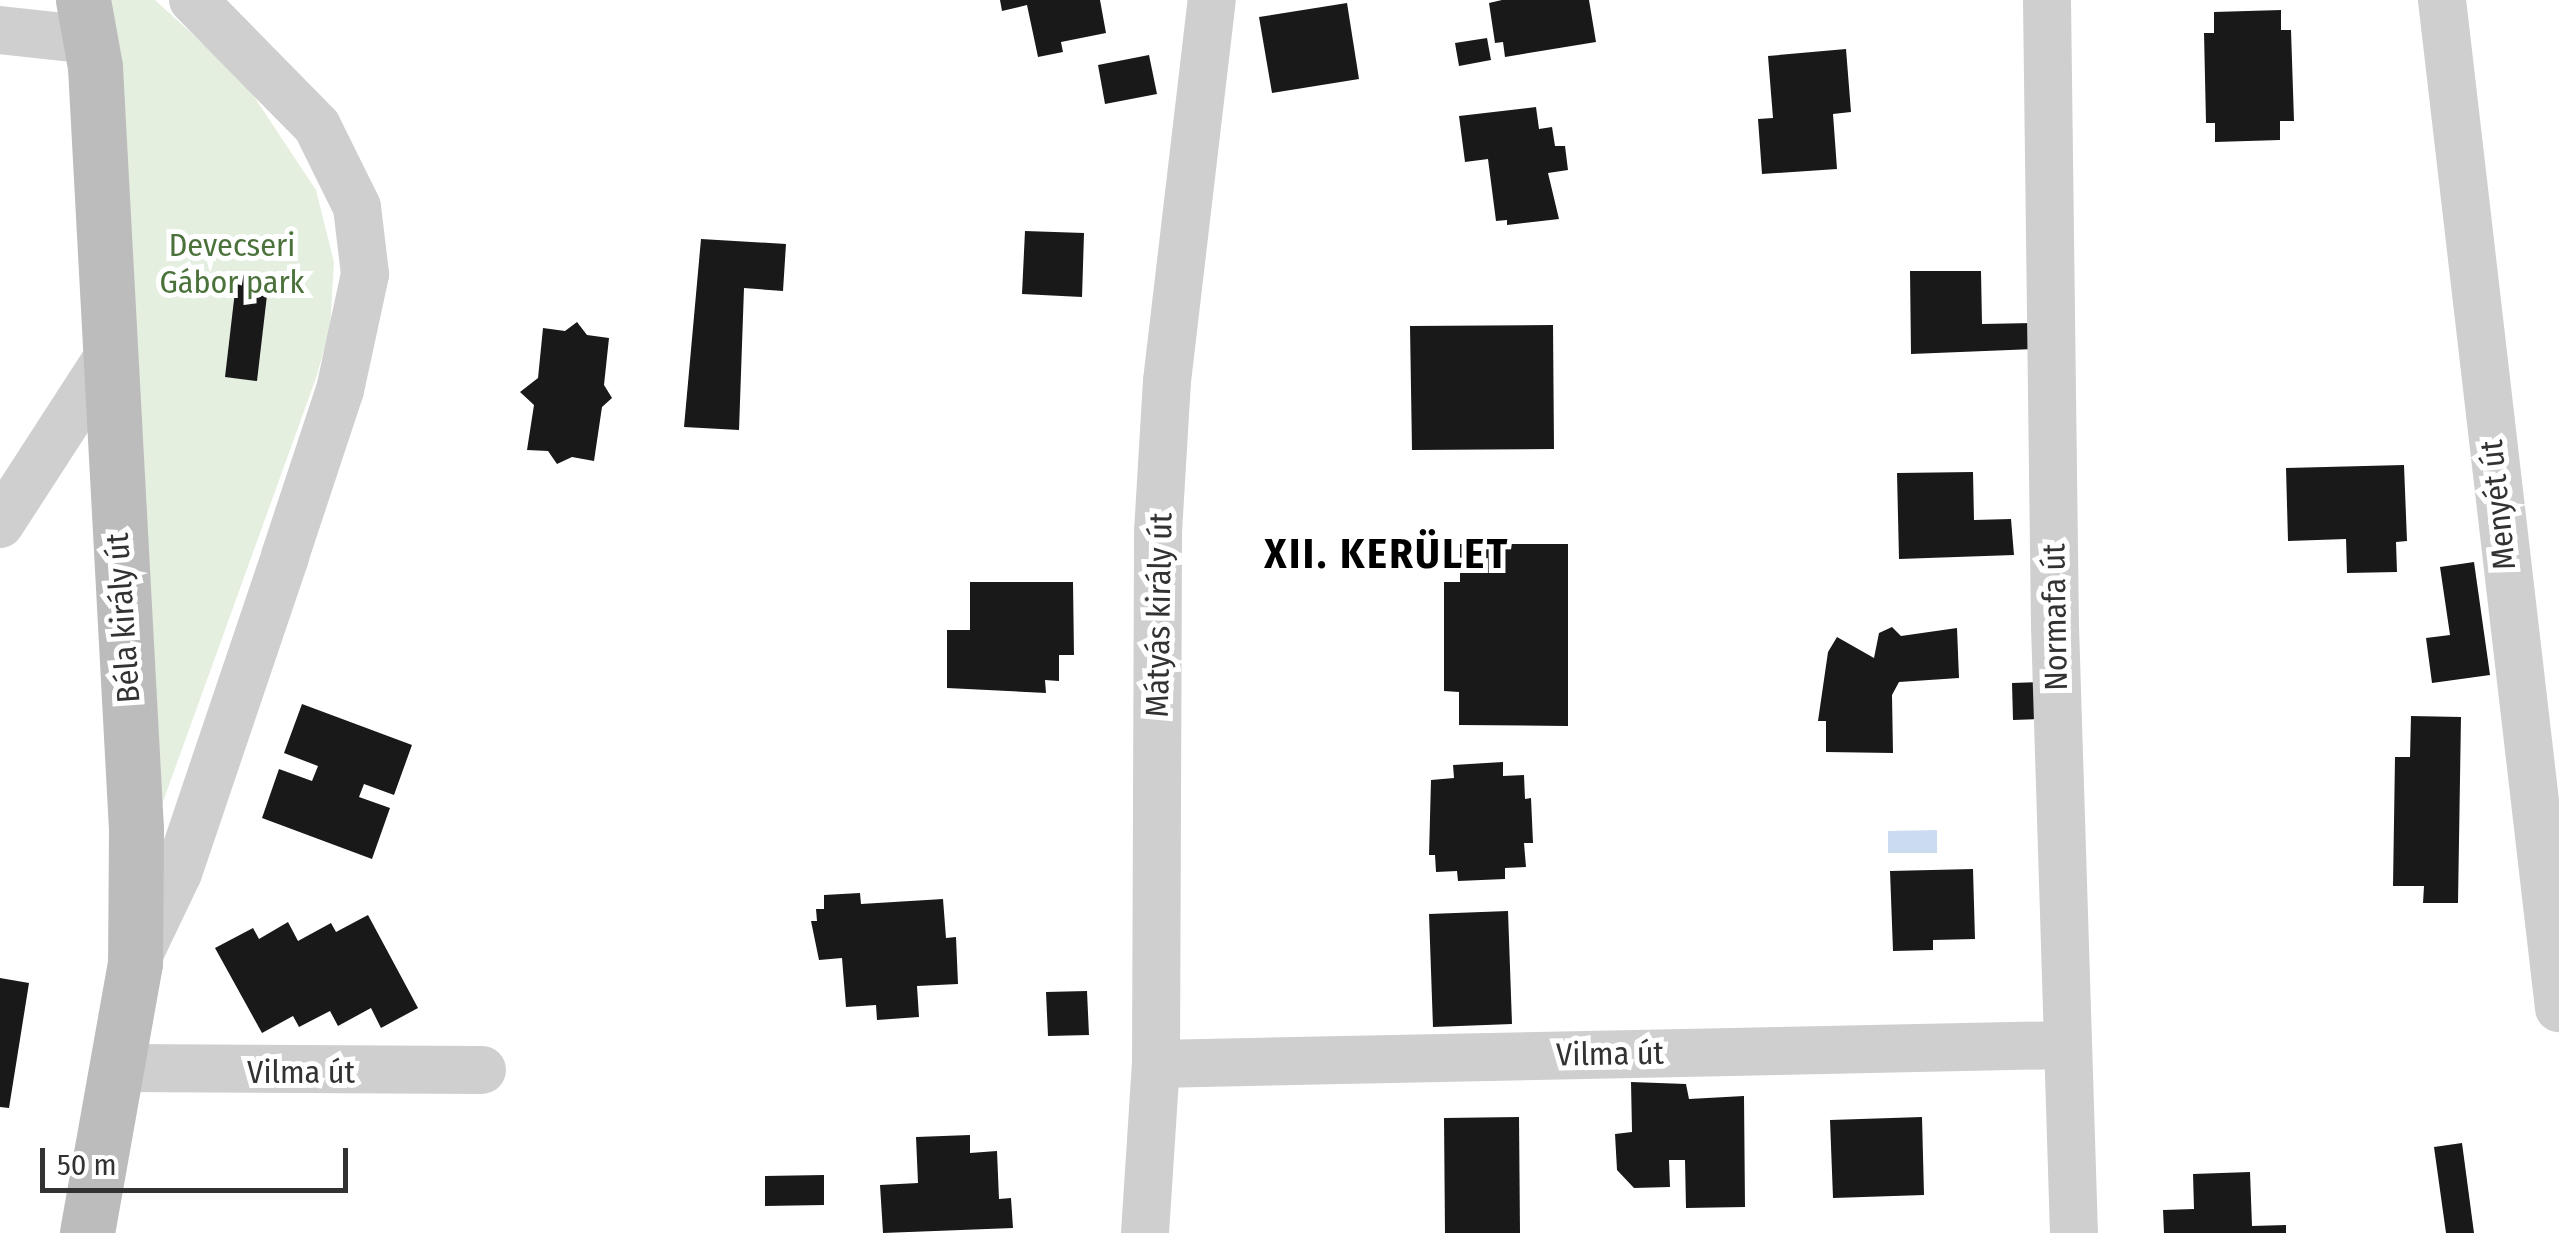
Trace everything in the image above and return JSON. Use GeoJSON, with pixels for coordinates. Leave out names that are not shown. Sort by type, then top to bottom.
{"type":"FeatureCollection","features":[{"type":"Feature","properties":{"kind":"street"},"geometry":{"type":"LineString","coordinates":[[135,963],[178,874],[285,556],[340,390],[365,274],[357,207],[316,126],[192,0]]}},
{"type":"Feature","properties":{"kind":"street","name":"Mátyás király út"},"geometry":{"type":"LineString","coordinates":[[1145,1233],[1156,1064],[1159,514],[1167,381],[1212,0]]}},
{"type":"Feature","properties":{"kind":"street","name":"Normafa út"},"geometry":{"type":"LineString","coordinates":[[2048,0],[2064,1045],[2074,1233]]}},
{"type":"Feature","properties":{"kind":"street","name":"Menyét út"},"geometry":{"type":"LineString","coordinates":[[2442,0],[2559,1008]]}},
{"type":"Feature","properties":{"kind":"street"},"geometry":{"type":"LineString","coordinates":[[0,30],[88,20]]}},
{"type":"Feature","properties":{"kind":"street","name":"Béla király út"},"geometry":{"type":"LineString","coordinates":[[87,1233],[120,1068],[135,963],[136,829],[88,20]]}},
{"type":"Feature","properties":{"kind":"street"},"geometry":{"type":"LineString","coordinates":[[0,524],[106,360]]}},
{"type":"Feature","properties":{"kind":"street","name":"Vilma út"},"geometry":{"type":"LineString","coordinates":[[1156,1064],[2064,1045]]}},
{"type":"Feature","properties":{"kind":"street","name":"Vilma út"},"geometry":{"type":"LineString","coordinates":[[120,1068],[482,1070]]}},
{"type":"Feature","properties":{"kind":"green space","name":"Devecseri Gábor park"},"geometry":{"type":"Polygon","coordinates":[[[107,0],[155,0],[243,80],[316,190],[334,262],[330,329],[316,378],[160,810],[107,0]]]}},
{"type":"Feature","properties":{"kind":"water"},"geometry":{"type":"Polygon","coordinates":[[[1937,830],[1937,853],[1888,853],[1888,831],[1937,830]]]}},
{"type":"Feature","properties":{"kind":"building"},"geometry":{"type":"Polygon","coordinates":[[[1000,0],[1100,0],[1106,33],[1061,42],[1063,52],[1038,57],[1027,5],[1002,11],[1000,0]]]}},
{"type":"Feature","properties":{"kind":"building"},"geometry":{"type":"Polygon","coordinates":[[[1589,0],[1596,42],[1505,57],[1503,42],[1495,43],[1489,3],[1589,0]]]}},
{"type":"Feature","properties":{"kind":"building"},"geometry":{"type":"Polygon","coordinates":[[[1347,3],[1359,79],[1272,93],[1259,17],[1347,3]]]}},
{"type":"Feature","properties":{"kind":"building"},"geometry":{"type":"Polygon","coordinates":[[[2281,10],[2281,30],[2291,30],[2294,121],[2280,121],[2280,140],[2215,142],[2215,123],[2206,123],[2204,33],[2214,33],[2214,12],[2281,10]]]}},
{"type":"Feature","properties":{"kind":"building"},"geometry":{"type":"Polygon","coordinates":[[[1487,38],[1491,60],[1459,66],[1455,43],[1487,38]]]}},
{"type":"Feature","properties":{"kind":"building"},"geometry":{"type":"Polygon","coordinates":[[[1846,49],[1851,112],[1833,114],[1837,169],[1762,174],[1758,119],[1773,118],[1768,56],[1846,49]]]}},
{"type":"Feature","properties":{"kind":"building"},"geometry":{"type":"Polygon","coordinates":[[[1149,55],[1157,94],[1105,104],[1098,65],[1149,55]]]}},
{"type":"Feature","properties":{"kind":"building"},"geometry":{"type":"Polygon","coordinates":[[[1536,107],[1539,129],[1552,127],[1555,146],[1565,146],[1568,170],[1548,173],[1559,219],[1507,225],[1507,220],[1496,221],[1488,159],[1465,162],[1459,116],[1536,107]]]}},
{"type":"Feature","properties":{"kind":"building"},"geometry":{"type":"Polygon","coordinates":[[[1025,231],[1084,233],[1082,297],[1022,294],[1025,231]]]}},
{"type":"Feature","properties":{"kind":"building"},"geometry":{"type":"Polygon","coordinates":[[[701,239],[786,244],[783,291],[744,288],[739,430],[684,427],[701,239]]]}},
{"type":"Feature","properties":{"kind":"building"},"geometry":{"type":"Polygon","coordinates":[[[1910,271],[1981,271],[1982,324],[2033,323],[2034,349],[1911,354],[1910,271]]]}},
{"type":"Feature","properties":{"kind":"building"},"geometry":{"type":"Polygon","coordinates":[[[237,274],[269,278],[257,381],[225,377],[237,274]]]}},
{"type":"Feature","properties":{"kind":"building"},"geometry":{"type":"Polygon","coordinates":[[[577,322],[587,335],[609,338],[604,385],[612,398],[602,407],[594,461],[572,457],[557,464],[548,451],[527,450],[534,405],[520,392],[538,378],[543,328],[565,331],[577,322]]]}},
{"type":"Feature","properties":{"kind":"building"},"geometry":{"type":"Polygon","coordinates":[[[1553,325],[1554,449],[1412,450],[1410,326],[1553,325]]]}},
{"type":"Feature","properties":{"kind":"building"},"geometry":{"type":"Polygon","coordinates":[[[2404,465],[2407,541],[2396,542],[2397,572],[2347,573],[2346,539],[2288,541],[2286,468],[2404,465]]]}},
{"type":"Feature","properties":{"kind":"building"},"geometry":{"type":"Polygon","coordinates":[[[1973,472],[1974,520],[2011,519],[2014,555],[1899,559],[1897,473],[1973,472]]]}},
{"type":"Feature","properties":{"kind":"building"},"geometry":{"type":"Polygon","coordinates":[[[1460,544],[1568,544],[1568,726],[1459,725],[1459,692],[1444,691],[1444,582],[1460,582],[1460,544]]]}},
{"type":"Feature","properties":{"kind":"building"},"geometry":{"type":"Polygon","coordinates":[[[2474,562],[2490,675],[2432,683],[2426,638],[2450,635],[2440,567],[2474,562]]]}},
{"type":"Feature","properties":{"kind":"building"},"geometry":{"type":"Polygon","coordinates":[[[970,582],[1073,582],[1074,655],[1059,655],[1059,681],[1045,680],[1046,693],[947,688],[947,630],[970,630],[970,582]]]}},
{"type":"Feature","properties":{"kind":"building"},"geometry":{"type":"Polygon","coordinates":[[[1892,627],[1901,636],[1957,628],[1959,678],[1899,682],[1892,695],[1893,753],[1826,752],[1826,721],[1818,721],[1828,652],[1837,637],[1874,658],[1879,633],[1892,627]]]}},
{"type":"Feature","properties":{"kind":"building"},"geometry":{"type":"Polygon","coordinates":[[[2038,682],[2039,719],[2013,720],[2012,683],[2038,682]]]}},
{"type":"Feature","properties":{"kind":"building"},"geometry":{"type":"Polygon","coordinates":[[[302,704],[412,745],[394,795],[364,784],[359,797],[390,808],[372,859],[262,818],[279,769],[312,781],[318,766],[284,753],[302,704]]]}},
{"type":"Feature","properties":{"kind":"building"},"geometry":{"type":"Polygon","coordinates":[[[2411,716],[2461,717],[2458,903],[2423,903],[2424,886],[2393,886],[2395,757],[2410,757],[2411,716]]]}},
{"type":"Feature","properties":{"kind":"building"},"geometry":{"type":"Polygon","coordinates":[[[1503,762],[1503,776],[1524,775],[1525,799],[1531,798],[1533,843],[1524,843],[1526,867],[1505,868],[1505,879],[1458,881],[1457,871],[1436,872],[1435,855],[1429,855],[1431,780],[1454,778],[1453,765],[1503,762]]]}},
{"type":"Feature","properties":{"kind":"building"},"geometry":{"type":"Polygon","coordinates":[[[1973,869],[1975,939],[1933,940],[1933,950],[1893,951],[1890,871],[1973,869]]]}},
{"type":"Feature","properties":{"kind":"building"},"geometry":{"type":"Polygon","coordinates":[[[860,893],[861,904],[943,899],[946,938],[956,937],[958,984],[917,986],[919,1017],[877,1020],[876,1005],[846,1007],[842,958],[819,960],[811,921],[817,921],[816,909],[824,909],[824,895],[860,893]]]}},
{"type":"Feature","properties":{"kind":"building"},"geometry":{"type":"Polygon","coordinates":[[[1508,911],[1512,1024],[1433,1027],[1429,914],[1508,911]]]}},
{"type":"Feature","properties":{"kind":"building"},"geometry":{"type":"Polygon","coordinates":[[[368,915],[418,1008],[381,1028],[371,1008],[338,1026],[330,1011],[299,1027],[293,1016],[262,1033],[215,948],[253,928],[259,939],[288,922],[298,941],[331,923],[336,932],[368,915]]]}},
{"type":"Feature","properties":{"kind":"building"},"geometry":{"type":"Polygon","coordinates":[[[0,978],[29,983],[9,1108],[0,1107],[0,978]]]}},
{"type":"Feature","properties":{"kind":"building"},"geometry":{"type":"Polygon","coordinates":[[[1087,991],[1089,1035],[1048,1036],[1046,992],[1087,991]]]}},
{"type":"Feature","properties":{"kind":"building"},"geometry":{"type":"Polygon","coordinates":[[[1631,1082],[1686,1084],[1689,1099],[1744,1096],[1745,1207],[1686,1208],[1685,1160],[1669,1160],[1670,1187],[1634,1188],[1617,1170],[1615,1134],[1632,1132],[1631,1082]]]}},
{"type":"Feature","properties":{"kind":"building"},"geometry":{"type":"Polygon","coordinates":[[[1519,1117],[1520,1233],[1445,1233],[1444,1118],[1519,1117]]]}},
{"type":"Feature","properties":{"kind":"building"},"geometry":{"type":"Polygon","coordinates":[[[1922,1117],[1924,1195],[1833,1198],[1830,1120],[1922,1117]]]}},
{"type":"Feature","properties":{"kind":"building"},"geometry":{"type":"Polygon","coordinates":[[[970,1135],[970,1153],[997,1151],[999,1199],[1011,1198],[1013,1228],[883,1233],[880,1185],[918,1183],[916,1137],[970,1135]]]}},
{"type":"Feature","properties":{"kind":"building"},"geometry":{"type":"Polygon","coordinates":[[[2462,1143],[2474,1233],[2446,1233],[2434,1147],[2462,1143]]]}},
{"type":"Feature","properties":{"kind":"building"},"geometry":{"type":"Polygon","coordinates":[[[2250,1172],[2252,1226],[2286,1225],[2286,1233],[2164,1233],[2163,1210],[2194,1209],[2193,1174],[2250,1172]]]}},
{"type":"Feature","properties":{"kind":"building"},"geometry":{"type":"Polygon","coordinates":[[[824,1175],[824,1205],[765,1206],[765,1176],[824,1175]]]}},
{"type":"Feature","properties":{"kind":"district","name":"XII. KERÜLET"},"geometry":{"type":"Point","coordinates":[1387,554]}}]}
